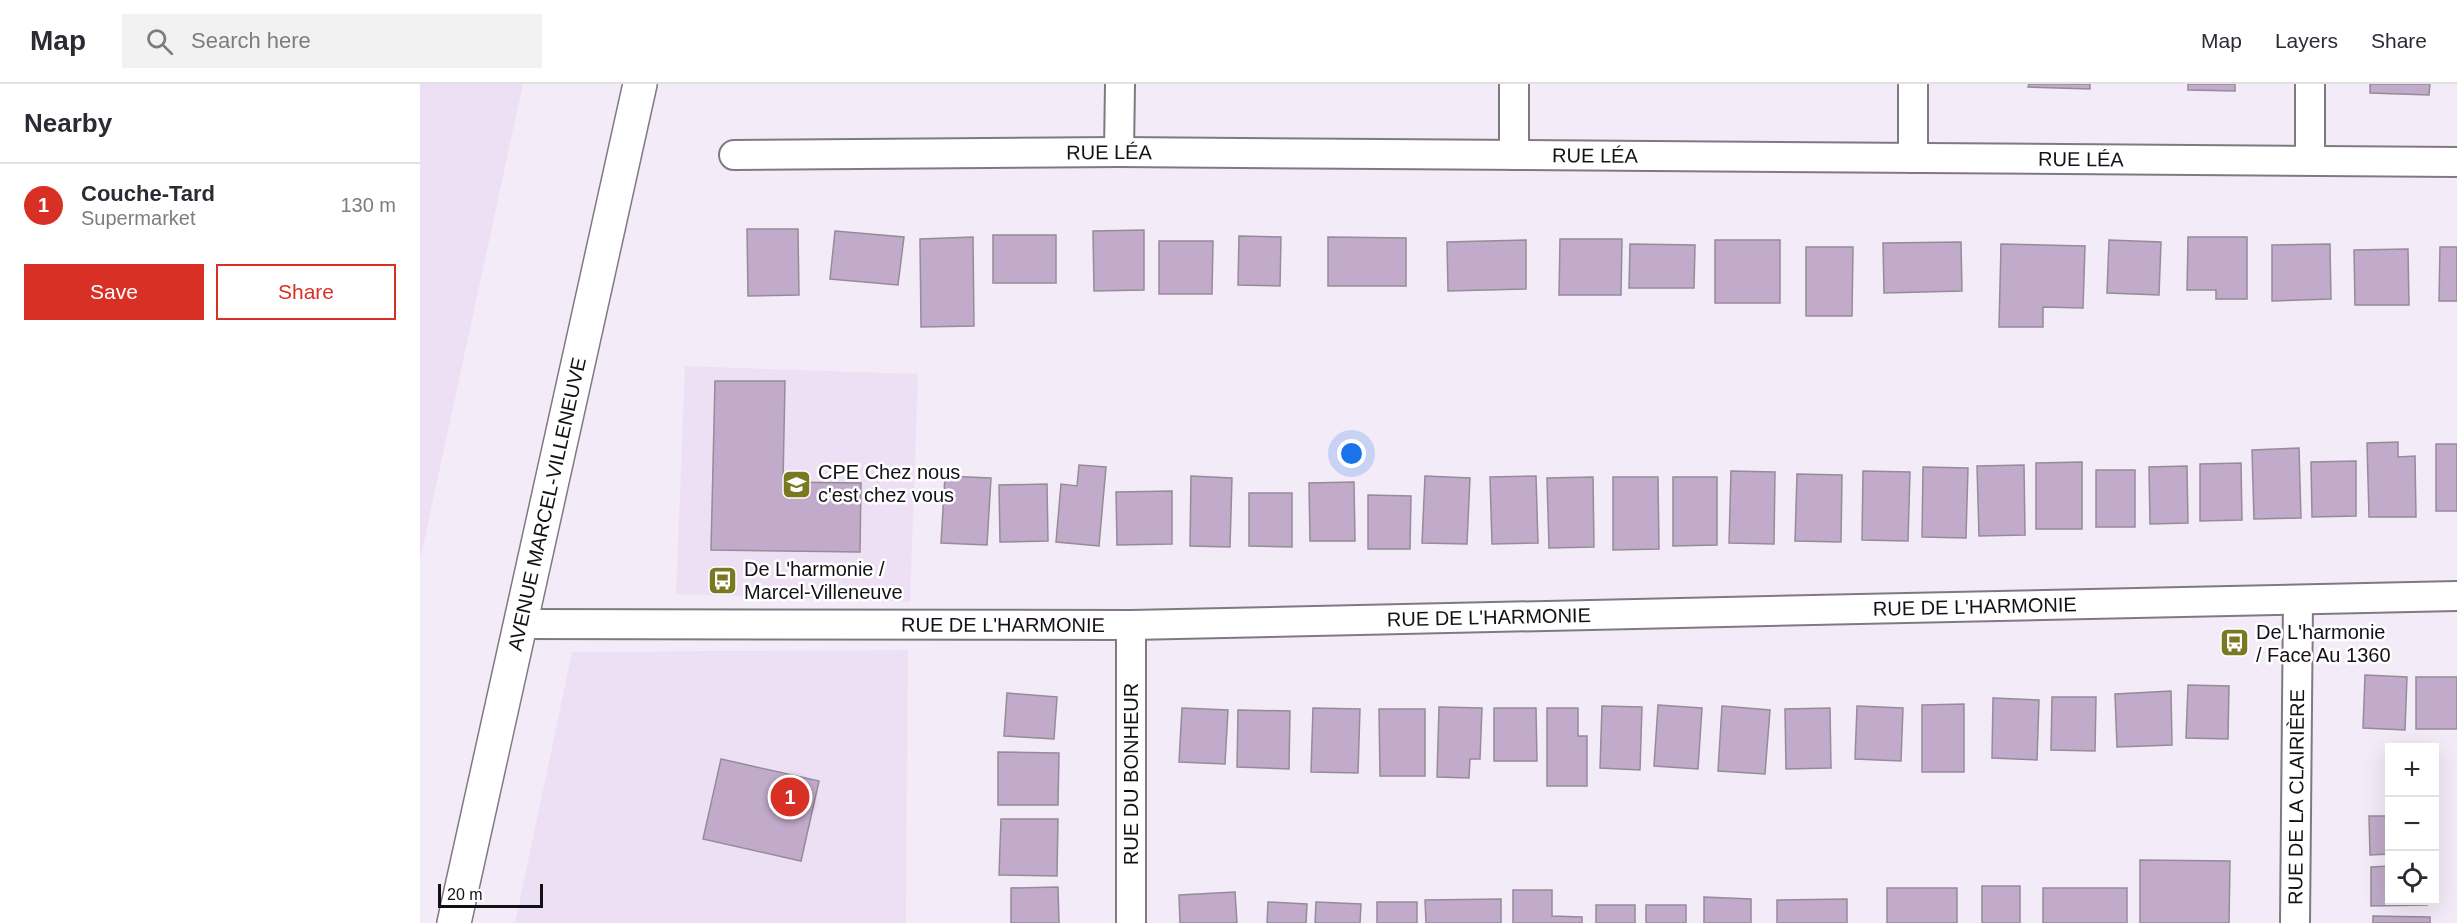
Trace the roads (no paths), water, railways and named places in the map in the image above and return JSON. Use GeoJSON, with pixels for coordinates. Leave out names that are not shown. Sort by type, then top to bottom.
{"type":"FeatureCollection","features":[{"type":"Feature","properties":{"kind":"street","name":"AVENUE MARCEL-VILLENEUVE"},"geometry":{"type":"LineString","coordinates":[[454,923],[640,84]]}},
{"type":"Feature","properties":{"kind":"street"},"geometry":{"type":"LineString","coordinates":[[1119,152],[1120,84]]}},
{"type":"Feature","properties":{"kind":"street"},"geometry":{"type":"LineString","coordinates":[[1514,84],[1514,155]]}},
{"type":"Feature","properties":{"kind":"street"},"geometry":{"type":"LineString","coordinates":[[1913,84],[1913,158]]}},
{"type":"Feature","properties":{"kind":"street"},"geometry":{"type":"LineString","coordinates":[[2310,84],[2310,160]]}},
{"type":"Feature","properties":{"kind":"street","name":"RUE LÉA"},"geometry":{"type":"LineString","coordinates":[[734,155],[1119,152],[2457,162]]}},
{"type":"Feature","properties":{"kind":"street","name":"RUE DE L'HARMONIE"},"geometry":{"type":"LineString","coordinates":[[521,624],[1131,625],[2457,596]]}},
{"type":"Feature","properties":{"kind":"street","name":"RUE DE LA CLAIRIÈRE"},"geometry":{"type":"LineString","coordinates":[[2295,923],[2298,600]]}},
{"type":"Feature","properties":{"kind":"street","name":"RUE DU BONHEUR"},"geometry":{"type":"LineString","coordinates":[[1131,625],[1131,923]]}},
{"type":"Feature","properties":{"kind":"place","name":"CPE Chez nous c'est chez vous"},"geometry":{"type":"Point","coordinates":[797,484]}},
{"type":"Feature","properties":{"kind":"place","name":"De L'harmonie / Marcel-Villeneuve"},"geometry":{"type":"Point","coordinates":[723,581]}},
{"type":"Feature","properties":{"kind":"place","name":"De L'harmonie / Face Au 1360"},"geometry":{"type":"Point","coordinates":[2235,643]}},
{"type":"Feature","properties":{"kind":"place","name":"Couche-Tard"},"geometry":{"type":"Point","coordinates":[790,797]}}]}
